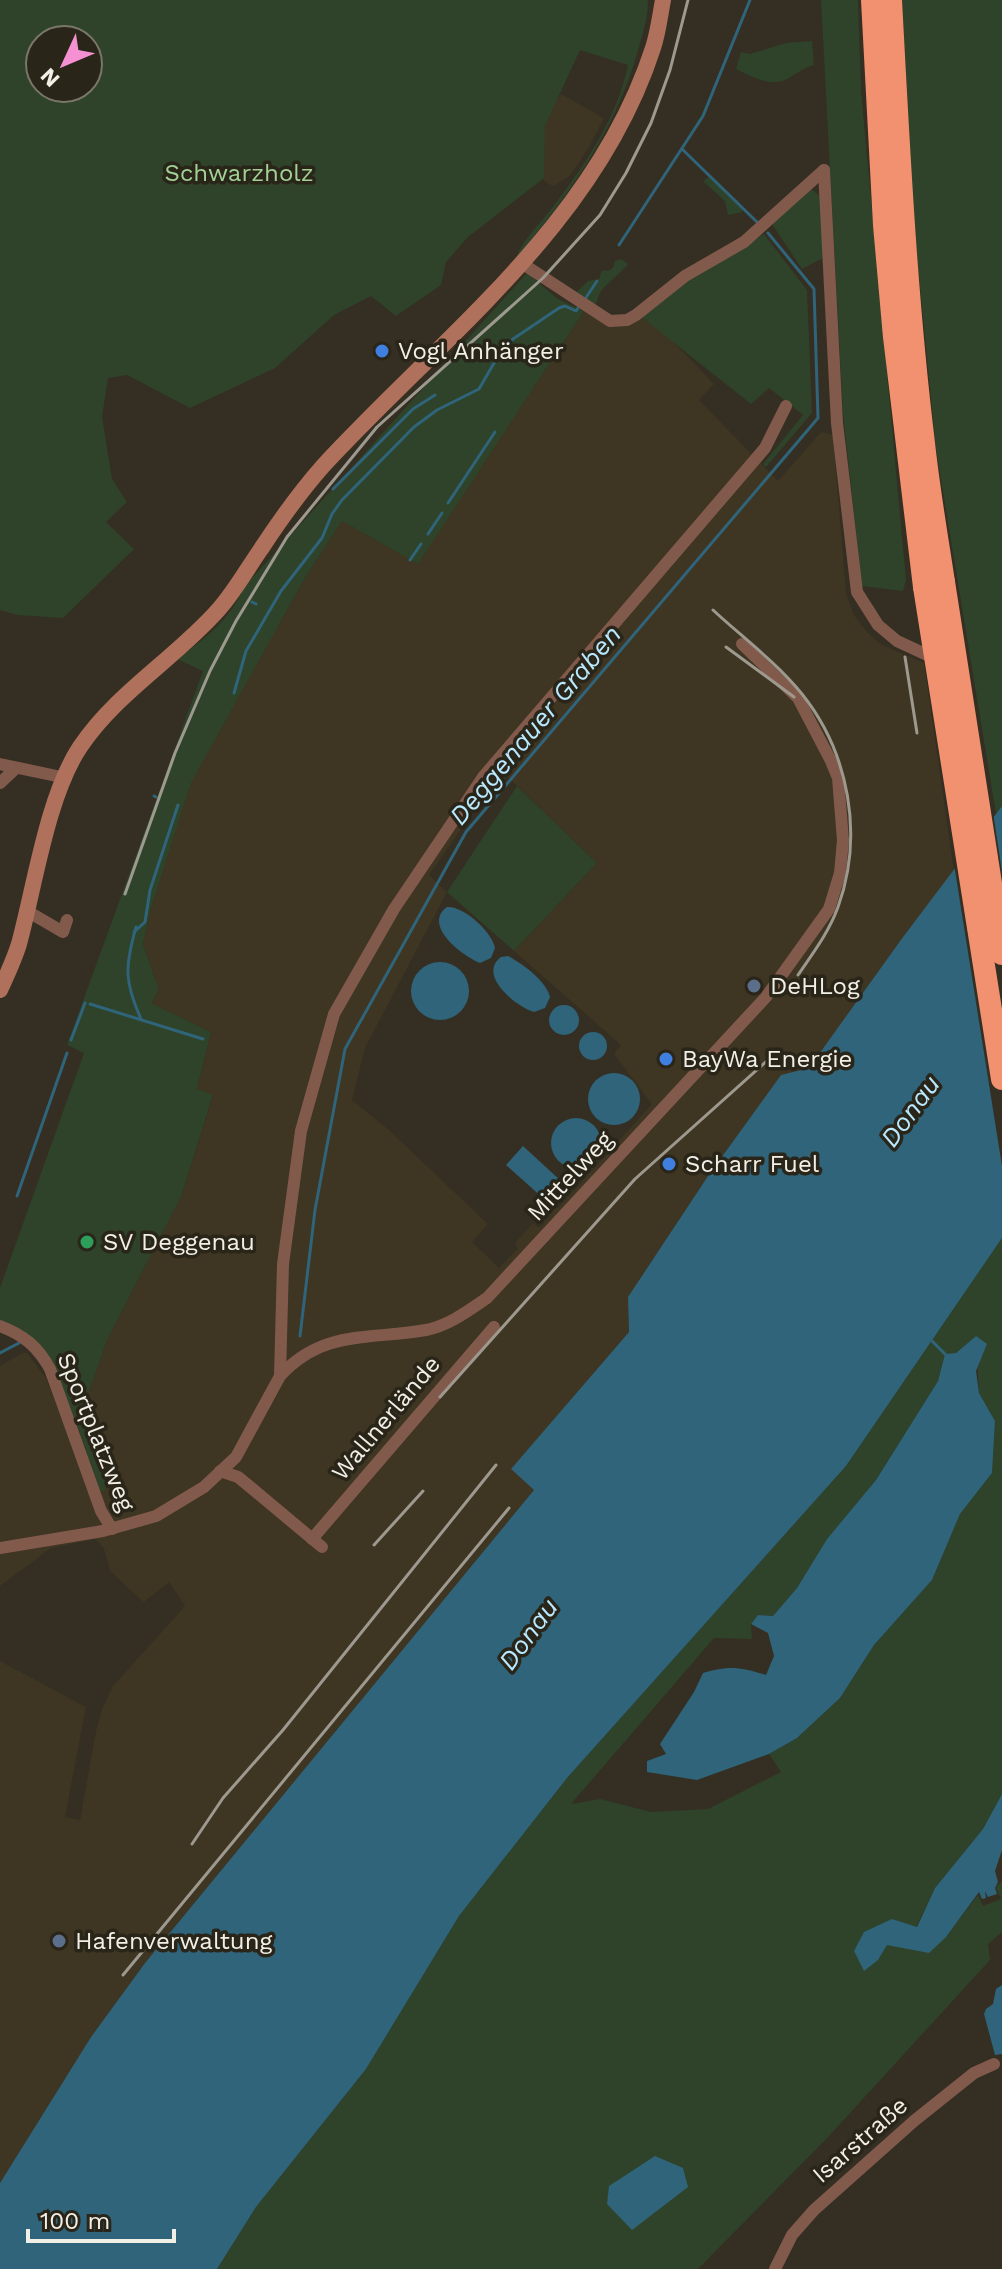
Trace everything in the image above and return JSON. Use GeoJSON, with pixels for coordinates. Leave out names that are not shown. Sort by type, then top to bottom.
{"type":"FeatureCollection","features":[{"type":"Feature","properties":{"kind":"highway"},"geometry":{"type":"LineString","coordinates":[[872,0],[884,225],[894,337],[934,584],[1002,954]]}},
{"type":"Feature","properties":{"kind":"highway"},"geometry":{"type":"LineString","coordinates":[[891,0],[903,222],[934,584],[1002,1079]]}},
{"type":"Feature","properties":{"kind":"main road"},"geometry":{"type":"LineString","coordinates":[[0,990],[18,947],[54,807],[78,749],[117,703],[220,608],[279,520],[324,465],[523,264],[579,194],[616,135],[654,46],[663,0]]}},
{"type":"Feature","properties":{"kind":"street"},"geometry":{"type":"LineString","coordinates":[[523,264],[610,321],[627,320],[695,270],[744,242],[824,170],[837,423],[857,592],[878,625],[897,641],[920,654],[965,670]]}},
{"type":"Feature","properties":{"kind":"street"},"geometry":{"type":"LineString","coordinates":[[0,1548],[112,1529],[156,1516],[204,1487],[236,1457],[280,1376],[283,1264],[301,1131],[334,1014],[394,909],[483,777],[765,448],[786,406]]}},
{"type":"Feature","properties":{"kind":"street","name":"Mittelweg"},"geometry":{"type":"LineString","coordinates":[[280,1376],[303,1354],[335,1340],[428,1330],[447,1323],[487,1298],[766,997],[829,909],[840,873],[843,840],[838,778],[798,698],[742,644]]}},
{"type":"Feature","properties":{"kind":"street"},"geometry":{"type":"LineString","coordinates":[[0,764],[66,778]]}},
{"type":"Feature","properties":{"kind":"street"},"geometry":{"type":"LineString","coordinates":[[0,783],[16,768]]}},
{"type":"Feature","properties":{"kind":"street"},"geometry":{"type":"LineString","coordinates":[[27,911],[63,932],[67,920]]}},
{"type":"Feature","properties":{"kind":"street","name":"Sportplatzweg"},"geometry":{"type":"LineString","coordinates":[[0,1326],[28,1339],[50,1369],[101,1511],[112,1529]]}},
{"type":"Feature","properties":{"kind":"street","name":"Wallnerlände"},"geometry":{"type":"LineString","coordinates":[[220,1471],[238,1477],[317,1543],[494,1327]]}},
{"type":"Feature","properties":{"kind":"street","name":"Isarstraße"},"geometry":{"type":"LineString","coordinates":[[775,2269],[792,2235],[824,2200],[974,2073],[994,2064]]}},
{"type":"Feature","properties":{"kind":"shaded area"},"geometry":{"type":"Polygon","coordinates":[[[561,94],[604,118],[570,176],[553,186],[545,182],[539,167],[540,139],[548,115],[561,94]]]}},
{"type":"Feature","properties":{"kind":"shaded area"},"geometry":{"type":"Polygon","coordinates":[[[584,311],[601,322],[648,315],[714,384],[699,400],[778,481],[821,432],[833,435],[846,593],[854,615],[866,631],[882,645],[924,663],[954,871],[809,1069],[781,1076],[708,1176],[628,1297],[629,1332],[512,1469],[535,1489],[145,1963],[91,2037],[0,2183],[0,1661],[86,1707],[65,1817],[80,1820],[96,1731],[113,1686],[185,1606],[169,1582],[144,1602],[141,1600],[110,1571],[104,1549],[96,1539],[51,1548],[0,1586],[0,1366],[27,1353],[46,1378],[63,1422],[80,1416],[108,1338],[181,1197],[213,1096],[197,1089],[211,1032],[151,1003],[159,990],[143,944],[191,782],[305,578],[342,521],[418,563],[584,311]],[[507,776],[476,808],[429,875],[447,892],[365,1048],[352,1100],[389,1130],[488,1224],[472,1242],[499,1268],[518,1248],[515,1243],[533,1223],[539,1228],[550,1216],[546,1211],[552,1204],[558,1208],[652,1104],[614,1054],[621,1045],[514,951],[597,863],[507,776]]]}},
{"type":"Feature","properties":{"kind":"green space","name":"Schwarzholz"},"geometry":{"type":"Polygon","coordinates":[[[0,0],[648,0],[637,54],[603,137],[572,187],[516,258],[527,238],[588,158],[616,104],[628,65],[580,50],[545,126],[544,178],[468,237],[446,262],[441,285],[396,316],[371,296],[334,315],[275,368],[190,408],[127,375],[108,378],[102,417],[112,479],[127,502],[106,522],[134,549],[63,618],[17,615],[0,610],[0,0]]]}},
{"type":"Feature","properties":{"kind":"green space"},"geometry":{"type":"Polygon","coordinates":[[[821,0],[858,0],[861,91],[906,580],[903,591],[862,586],[843,413],[821,0]]]}},
{"type":"Feature","properties":{"kind":"green space"},"geometry":{"type":"Polygon","coordinates":[[[902,0],[1002,0],[1002,806],[996,814],[936,449],[914,225],[902,0]]]}},
{"type":"Feature","properties":{"kind":"green space"},"geometry":{"type":"Polygon","coordinates":[[[812,41],[814,65],[785,80],[767,81],[736,69],[741,52],[750,54],[786,43],[812,41]]]}},
{"type":"Feature","properties":{"kind":"green space"},"geometry":{"type":"Polygon","coordinates":[[[709,177],[742,208],[742,212],[728,215],[725,201],[703,181],[709,177]]]}},
{"type":"Feature","properties":{"kind":"green space"},"geometry":{"type":"Polygon","coordinates":[[[811,189],[820,196],[823,258],[802,269],[772,224],[811,189]]]}},
{"type":"Feature","properties":{"kind":"green space"},"geometry":{"type":"Polygon","coordinates":[[[764,234],[807,290],[812,413],[766,467],[763,464],[803,415],[769,388],[751,404],[639,315],[668,291],[764,234]]]}},
{"type":"Feature","properties":{"kind":"green space"},"geometry":{"type":"Polygon","coordinates":[[[621,259],[628,264],[601,291],[595,305],[575,294],[588,281],[599,279],[602,270],[608,271],[615,261],[621,259]]]}},
{"type":"Feature","properties":{"kind":"green space"},"geometry":{"type":"Polygon","coordinates":[[[527,273],[558,299],[584,311],[418,564],[342,521],[305,578],[191,783],[150,912],[143,944],[159,990],[151,1003],[211,1032],[197,1089],[213,1095],[181,1197],[108,1338],[82,1411],[88,1428],[99,1444],[107,1474],[105,1491],[98,1490],[90,1461],[85,1455],[86,1448],[78,1438],[80,1431],[75,1419],[63,1422],[52,1369],[0,1321],[0,1288],[84,1053],[67,1045],[203,671],[177,659],[224,619],[245,586],[527,273]]]}},
{"type":"Feature","properties":{"kind":"green space"},"geometry":{"type":"Polygon","coordinates":[[[517,786],[597,863],[514,951],[447,892],[517,786]]]}},
{"type":"Feature","properties":{"kind":"green space"},"geometry":{"type":"Polygon","coordinates":[[[1002,1238],[1002,1794],[983,1829],[935,1888],[916,1927],[892,1920],[878,1960],[886,1945],[946,1937],[978,1895],[983,1906],[1001,1899],[996,1887],[1002,1881],[1002,1932],[988,1944],[990,1960],[829,2136],[698,2269],[217,2269],[256,2207],[366,2069],[459,1916],[567,1778],[846,1466],[1002,1238]],[[976,1336],[956,1353],[945,1354],[938,1381],[876,1480],[827,1539],[797,1588],[773,1616],[758,1615],[751,1624],[752,1639],[714,1638],[571,1804],[600,1799],[651,1812],[708,1809],[781,1772],[769,1754],[797,1738],[840,1698],[874,1645],[932,1580],[960,1514],[992,1473],[995,1421],[979,1393],[976,1336]]]}},
{"type":"Feature","properties":{"kind":"water","name":"Donau"},"geometry":{"type":"Polygon","coordinates":[[[1002,806],[1002,1238],[846,1466],[567,1778],[459,1916],[366,2069],[256,2207],[217,2269],[0,2269],[0,2183],[91,2037],[145,1963],[534,1490],[511,1469],[629,1332],[628,1297],[708,1176],[781,1075],[809,1068],[1002,806]]]}},
{"type":"Feature","properties":{"kind":"water"},"geometry":{"type":"Polygon","coordinates":[[[447,907],[469,915],[483,928],[495,948],[491,958],[480,963],[447,939],[439,922],[447,907]]]}},
{"type":"Feature","properties":{"kind":"water"},"geometry":{"type":"Polygon","coordinates":[[[508,956],[527,968],[544,985],[550,997],[545,1008],[534,1012],[526,1009],[501,989],[493,972],[501,957],[508,956]]]}},
{"type":"Feature","properties":{"kind":"water"},"geometry":{"type":"Polygon","coordinates":[[[440,962],[451,964],[460,971],[467,980],[467,1002],[460,1011],[451,1018],[440,1020],[429,1018],[420,1011],[413,1002],[411,991],[413,980],[420,971],[429,964],[440,962]]]}},
{"type":"Feature","properties":{"kind":"water"},"geometry":{"type":"Polygon","coordinates":[[[564,1005],[574,1010],[579,1020],[574,1030],[564,1035],[554,1030],[549,1020],[554,1010],[564,1005]]]}},
{"type":"Feature","properties":{"kind":"water"},"geometry":{"type":"Polygon","coordinates":[[[593,1032],[603,1036],[607,1046],[603,1056],[593,1060],[583,1056],[579,1046],[583,1036],[593,1032]]]}},
{"type":"Feature","properties":{"kind":"water"},"geometry":{"type":"Polygon","coordinates":[[[614,1073],[632,1081],[640,1099],[632,1117],[614,1125],[596,1117],[588,1099],[596,1081],[614,1073]]]}},
{"type":"Feature","properties":{"kind":"water"},"geometry":{"type":"Polygon","coordinates":[[[576,1118],[594,1125],[601,1143],[594,1161],[576,1168],[558,1161],[551,1143],[558,1125],[576,1118]]]}},
{"type":"Feature","properties":{"kind":"water"},"geometry":{"type":"Polygon","coordinates":[[[523,1146],[561,1181],[544,1199],[506,1165],[523,1146]]]}},
{"type":"Feature","properties":{"kind":"water"},"geometry":{"type":"Polygon","coordinates":[[[976,1336],[987,1344],[976,1371],[979,1393],[995,1421],[992,1473],[960,1514],[932,1580],[874,1645],[840,1698],[797,1738],[769,1754],[697,1780],[647,1772],[647,1761],[666,1754],[660,1744],[703,1673],[735,1668],[766,1675],[774,1656],[768,1633],[751,1624],[758,1615],[773,1616],[797,1588],[827,1539],[876,1480],[938,1381],[945,1354],[956,1353],[976,1336]]]}},
{"type":"Feature","properties":{"kind":"water"},"geometry":{"type":"Polygon","coordinates":[[[1002,1794],[1002,1850],[995,1871],[997,1894],[988,1897],[985,1891],[986,1898],[982,1899],[979,1892],[946,1937],[929,1953],[887,1945],[878,1960],[864,1971],[854,1951],[864,1932],[892,1919],[917,1927],[935,1888],[983,1829],[1002,1794]]]}},
{"type":"Feature","properties":{"kind":"water"},"geometry":{"type":"Polygon","coordinates":[[[1002,1985],[1002,2054],[995,2055],[984,2014],[993,2004],[996,1989],[1002,1985]]]}},
{"type":"Feature","properties":{"kind":"water"},"geometry":{"type":"Polygon","coordinates":[[[655,2156],[683,2168],[688,2187],[632,2230],[607,2204],[609,2186],[655,2156]]]}},
{"type":"Feature","properties":{"kind":"pier"},"geometry":{"type":"Polygon","coordinates":[[[993,812],[1002,872],[1002,1166],[954,864],[993,812]]]}},
{"type":"Feature","properties":{"kind":"waterway","name":"Deggenauer Graben"},"geometry":{"type":"LineString","coordinates":[[619,245],[703,116],[750,0]]}},
{"type":"Feature","properties":{"kind":"waterway","name":"Deggenauer Graben"},"geometry":{"type":"LineString","coordinates":[[682,149],[758,223]]}},
{"type":"Feature","properties":{"kind":"waterway","name":"Deggenauer Graben"},"geometry":{"type":"LineString","coordinates":[[300,1336],[315,1210],[345,1049],[466,832],[818,418],[814,289],[768,233]]}},
{"type":"Feature","properties":{"kind":"waterway"},"geometry":{"type":"LineString","coordinates":[[585,299],[597,281]]}},
{"type":"Feature","properties":{"kind":"waterway"},"geometry":{"type":"LineString","coordinates":[[234,693],[246,651],[281,591],[322,538],[342,500],[414,427],[437,410],[479,389],[501,351],[513,339],[559,308],[565,306],[576,311],[580,305]]}},
{"type":"Feature","properties":{"kind":"waterway"},"geometry":{"type":"LineString","coordinates":[[333,489],[413,409],[435,395]]}},
{"type":"Feature","properties":{"kind":"waterway"},"geometry":{"type":"LineString","coordinates":[[448,503],[495,432]]}},
{"type":"Feature","properties":{"kind":"waterway"},"geometry":{"type":"LineString","coordinates":[[428,534],[442,513]]}},
{"type":"Feature","properties":{"kind":"waterway"},"geometry":{"type":"LineString","coordinates":[[410,560],[421,544]]}},
{"type":"Feature","properties":{"kind":"waterway"},"geometry":{"type":"LineString","coordinates":[[252,602],[256,604]]}},
{"type":"Feature","properties":{"kind":"waterway"},"geometry":{"type":"LineString","coordinates":[[134,932],[145,922],[150,890],[178,805]]}},
{"type":"Feature","properties":{"kind":"waterway"},"geometry":{"type":"LineString","coordinates":[[136,927],[128,973],[141,1019]]}},
{"type":"Feature","properties":{"kind":"waterway"},"geometry":{"type":"LineString","coordinates":[[71,1040],[85,1003]]}},
{"type":"Feature","properties":{"kind":"waterway"},"geometry":{"type":"LineString","coordinates":[[90,1004],[203,1039]]}},
{"type":"Feature","properties":{"kind":"waterway"},"geometry":{"type":"LineString","coordinates":[[17,1196],[67,1053]]}},
{"type":"Feature","properties":{"kind":"waterway"},"geometry":{"type":"LineString","coordinates":[[931,1340],[945,1354]]}},
{"type":"Feature","properties":{"kind":"waterway","name":"Deggenauer Graben"},"geometry":{"type":"LineString","coordinates":[[0,1353],[19,1343]]}},
{"type":"Feature","properties":{"kind":"railway"},"geometry":{"type":"LineString","coordinates":[[125,894],[175,753],[210,671],[287,537],[377,427],[543,278],[600,215],[651,123],[670,70],[688,0]]}},
{"type":"Feature","properties":{"kind":"railway"},"geometry":{"type":"LineString","coordinates":[[713,610],[770,660],[802,694],[818,717],[841,768],[850,824],[846,880],[830,925],[798,975]]}},
{"type":"Feature","properties":{"kind":"railway"},"geometry":{"type":"LineString","coordinates":[[726,647],[794,697]]}},
{"type":"Feature","properties":{"kind":"railway"},"geometry":{"type":"LineString","coordinates":[[905,657],[917,733]]}},
{"type":"Feature","properties":{"kind":"railway"},"geometry":{"type":"LineString","coordinates":[[440,1397],[635,1179],[769,1059]]}},
{"type":"Feature","properties":{"kind":"railway"},"geometry":{"type":"LineString","coordinates":[[192,1844],[223,1798],[283,1730],[496,1465]]}},
{"type":"Feature","properties":{"kind":"railway"},"geometry":{"type":"LineString","coordinates":[[374,1545],[423,1491]]}},
{"type":"Feature","properties":{"kind":"railway"},"geometry":{"type":"LineString","coordinates":[[123,1975],[509,1508]]}},
{"type":"Feature","properties":{"kind":"place","name":"Vogl Anhänger"},"geometry":{"type":"Point","coordinates":[382,351]}},
{"type":"Feature","properties":{"kind":"place","name":"DeHLog"},"geometry":{"type":"Point","coordinates":[754,986]}},
{"type":"Feature","properties":{"kind":"place","name":"BayWa Energie"},"geometry":{"type":"Point","coordinates":[666,1059]}},
{"type":"Feature","properties":{"kind":"place","name":"Scharr Fuel"},"geometry":{"type":"Point","coordinates":[669,1164]}},
{"type":"Feature","properties":{"kind":"place","name":"SV Deggenau"},"geometry":{"type":"Point","coordinates":[87,1242]}},
{"type":"Feature","properties":{"kind":"place","name":"Hafenverwaltung"},"geometry":{"type":"Point","coordinates":[59,1941]}}]}
